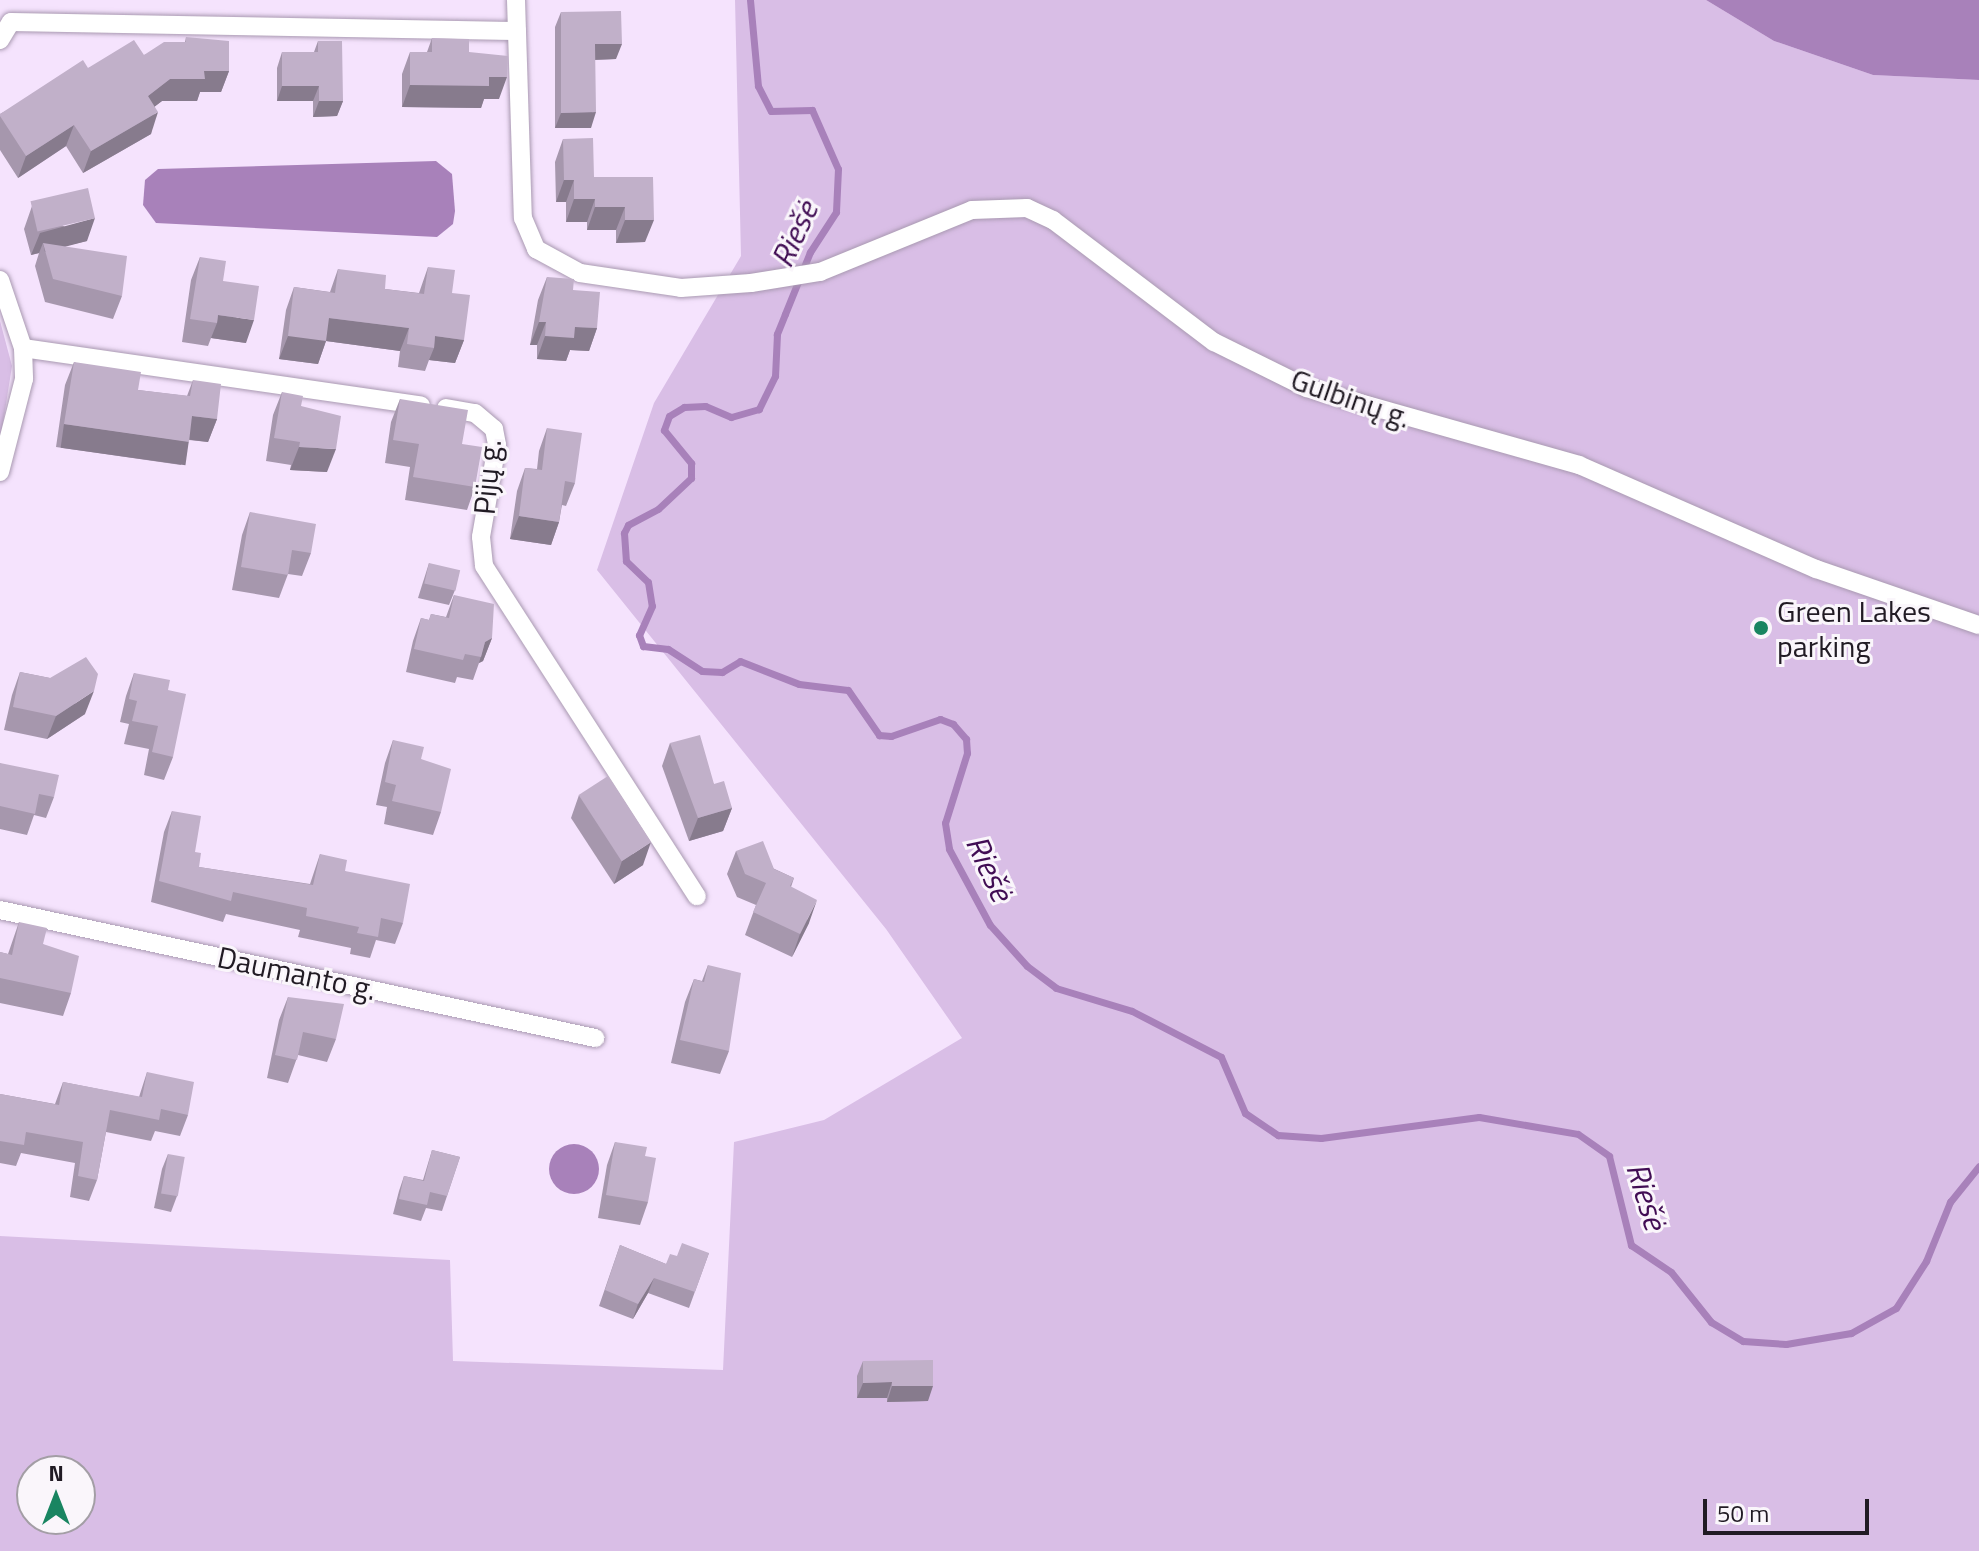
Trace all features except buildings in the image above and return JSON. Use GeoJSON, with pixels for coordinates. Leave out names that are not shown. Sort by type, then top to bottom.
{"type":"FeatureCollection","features":[{"type":"Feature","properties":{"kind":"street"},"geometry":{"type":"LineString","coordinates":[[0,40],[11,22],[517,31],[516,0]]}},
{"type":"Feature","properties":{"kind":"street","name":"Gulbinų g."},"geometry":{"type":"LineString","coordinates":[[517,31],[523,218],[536,249],[580,273],[623,283],[681,288],[751,283],[820,272],[972,210],[1027,208],[1053,220],[1214,342],[1307,388],[1579,465],[1816,569],[1979,625]]}},
{"type":"Feature","properties":{"kind":"street"},"geometry":{"type":"LineString","coordinates":[[0,280],[23,348],[24,379],[0,472]]}},
{"type":"Feature","properties":{"kind":"street","name":"Pijų g."},"geometry":{"type":"LineString","coordinates":[[23,348],[475,413],[488,420],[497,445],[481,537],[484,566],[697,896]]}},
{"type":"Feature","properties":{"kind":"street","name":"Daumanto g."},"geometry":{"type":"LineString","coordinates":[[0,910],[595,1038]]}},
{"type":"Feature","properties":{"kind":"shaded area"},"geometry":{"type":"Polygon","coordinates":[[[735,0],[1706,0],[1774,41],[1873,75],[1979,80],[1979,1551],[0,1551],[0,1236],[450,1260],[453,1361],[723,1370],[734,1142],[824,1120],[962,1038],[886,929],[597,570],[654,403],[741,256],[735,0]]]}},
{"type":"Feature","properties":{"kind":"shaded area"},"geometry":{"type":"Polygon","coordinates":[[[1706,0],[1979,0],[1979,80],[1873,75],[1774,41],[1706,0]]]}},
{"type":"Feature","properties":{"kind":"shaded area"},"geometry":{"type":"Polygon","coordinates":[[[436,161],[452,174],[455,211],[453,224],[437,237],[156,223],[143,205],[145,180],[158,169],[436,161]]]}},
{"type":"Feature","properties":{"kind":"shaded area"},"geometry":{"type":"Polygon","coordinates":[[[0,321],[12,366],[0,442],[0,321]]]}},
{"type":"Feature","properties":{"kind":"shaded area"},"geometry":{"type":"Polygon","coordinates":[[[574,1144],[591,1152],[599,1169],[591,1186],[574,1194],[557,1186],[549,1169],[557,1152],[574,1144]]]}},
{"type":"Feature","properties":{"kind":"waterway","name":"Riešė"},"geometry":{"type":"LineString","coordinates":[[750,0],[758,86],[771,111],[812,110],[838,169],[836,212],[810,252],[777,334],[775,376],[759,409],[731,417],[705,406],[684,407],[669,416],[664,430],[691,463],[691,478],[658,509],[628,525],[624,533],[626,561],[648,582],[652,606],[639,635],[643,646],[668,649],[702,671],[722,672],[740,661],[799,684],[848,690],[879,735],[891,736],[940,719],[953,724],[966,739],[967,753],[945,823],[949,849],[990,925],[1027,966],[1056,988],[1132,1011],[1221,1057],[1245,1113],[1278,1135],[1321,1138],[1479,1117],[1578,1134],[1609,1156],[1631,1245],[1671,1272],[1711,1322],[1743,1341],[1786,1344],[1851,1333],[1896,1308],[1926,1261],[1950,1202],[1979,1166]]}},
{"type":"Feature","properties":{"kind":"place","name":"Green Lakes parking"},"geometry":{"type":"Point","coordinates":[1761,628]}}]}
